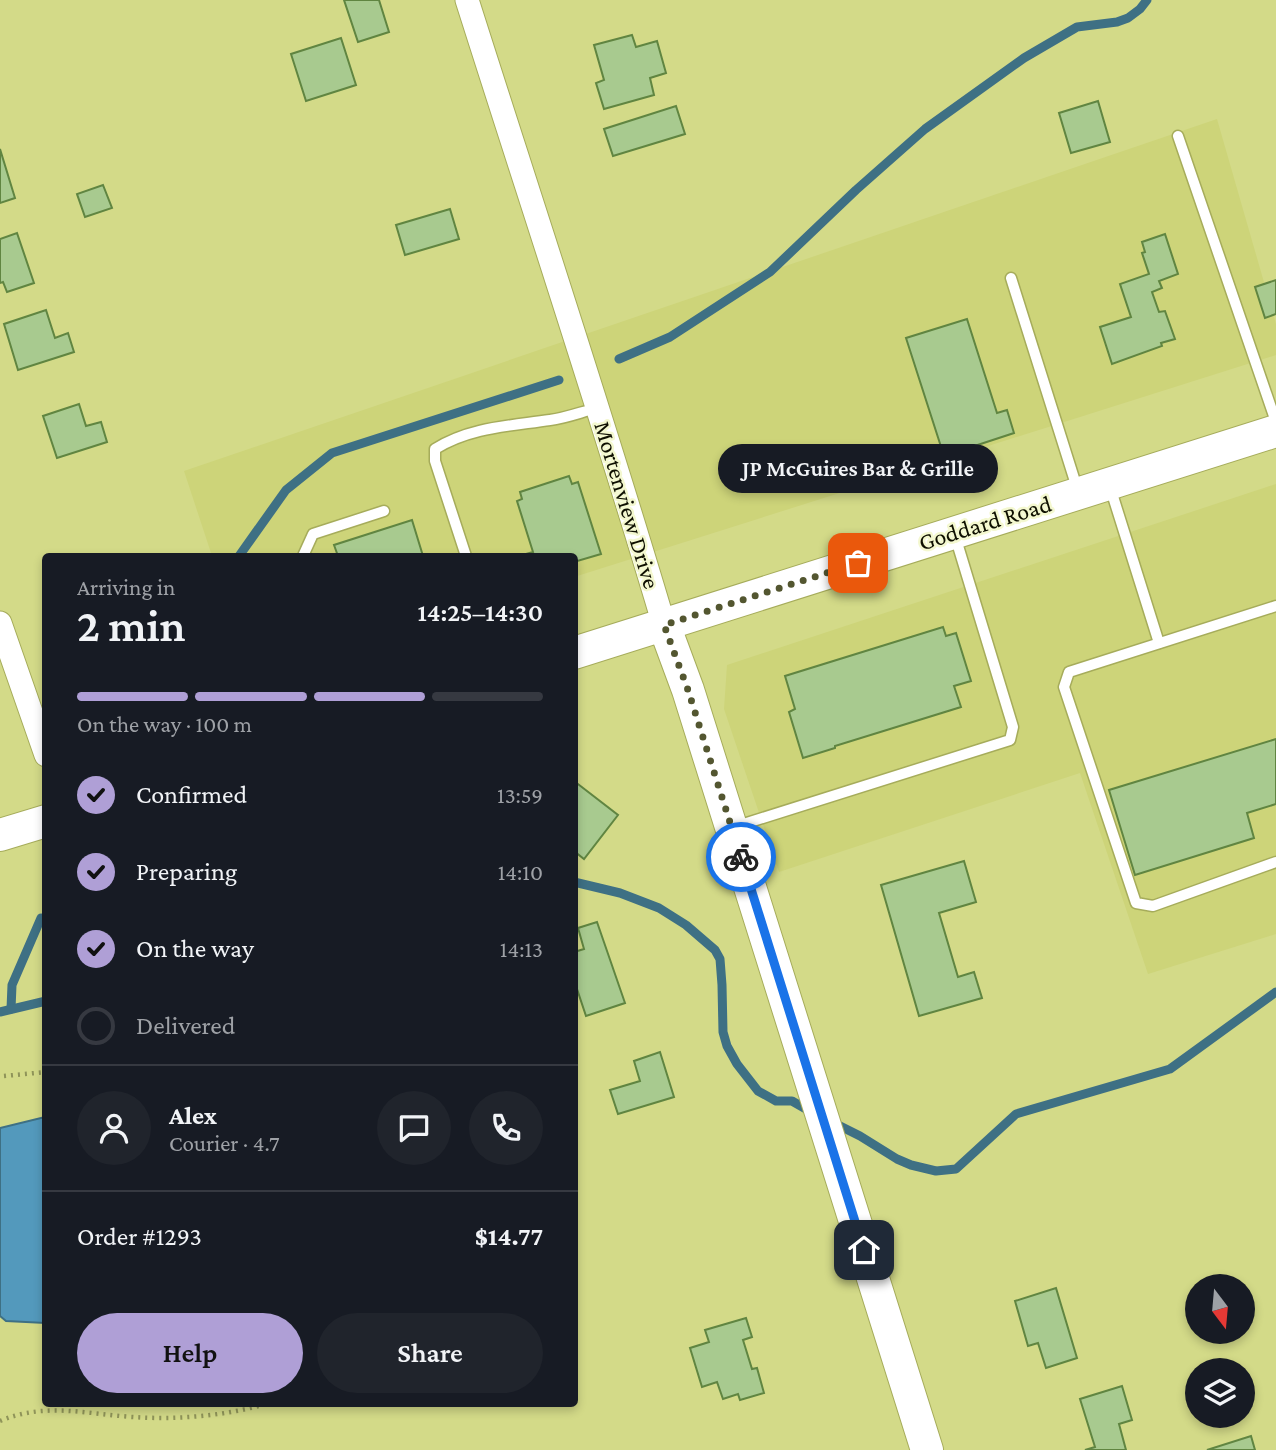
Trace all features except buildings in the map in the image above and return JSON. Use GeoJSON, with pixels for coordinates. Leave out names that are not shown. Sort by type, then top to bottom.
{"type":"FeatureCollection","features":[{"type":"Feature","properties":{"kind":"street","name":"Mortenview Drive"},"geometry":{"type":"LineString","coordinates":[[467,0],[928,1450]]}},
{"type":"Feature","properties":{"kind":"street","name":"Goddard Road"},"geometry":{"type":"LineString","coordinates":[[578,652],[1276,431]]}},
{"type":"Feature","properties":{"kind":"street"},"geometry":{"type":"LineString","coordinates":[[0,623],[42,744]]}},
{"type":"Feature","properties":{"kind":"street"},"geometry":{"type":"LineString","coordinates":[[0,835],[42,822]]}},
{"type":"Feature","properties":{"kind":"lane"},"geometry":{"type":"LineString","coordinates":[[1178,136],[1276,422]]}},
{"type":"Feature","properties":{"kind":"lane"},"geometry":{"type":"LineString","coordinates":[[1011,278],[1079,494]]}},
{"type":"Feature","properties":{"kind":"lane"},"geometry":{"type":"LineString","coordinates":[[465,553],[435,461],[435,449],[447,441],[484,429],[553,420],[597,408]]}},
{"type":"Feature","properties":{"kind":"lane"},"geometry":{"type":"LineString","coordinates":[[1110,484],[1159,643]]}},
{"type":"Feature","properties":{"kind":"lane"},"geometry":{"type":"LineString","coordinates":[[304,553],[313,534],[384,511]]}},
{"type":"Feature","properties":{"kind":"lane"},"geometry":{"type":"LineString","coordinates":[[731,828],[1010,740],[1013,727],[955,533]]}},
{"type":"Feature","properties":{"kind":"lane"},"geometry":{"type":"LineString","coordinates":[[1276,606],[1069,672],[1064,687],[1136,903],[1153,905],[1276,862]]}},
{"type":"Feature","properties":{"kind":"path"},"geometry":{"type":"LineString","coordinates":[[4,1076],[42,1072]]}},
{"type":"Feature","properties":{"kind":"path"},"geometry":{"type":"LineString","coordinates":[[0,1421],[21,1414],[56,1409],[134,1417],[175,1417],[251,1407]]}},
{"type":"Feature","properties":{"kind":"shaded area"},"geometry":{"type":"Polygon","coordinates":[[[1217,119],[1276,324],[1276,355],[578,576],[578,553],[211,553],[184,471],[1217,119]]]}},
{"type":"Feature","properties":{"kind":"shaded area"},"geometry":{"type":"Polygon","coordinates":[[[1276,484],[1276,934],[1148,974],[1080,773],[779,872],[724,709],[727,665],[1276,484]]]}},
{"type":"Feature","properties":{"kind":"water"},"geometry":{"type":"Polygon","coordinates":[[[42,1118],[42,1323],[6,1321],[0,1316],[0,1128],[42,1118]]]}},
{"type":"Feature","properties":{"kind":"waterway"},"geometry":{"type":"LineString","coordinates":[[619,359],[670,337],[770,272],[925,129],[1024,58],[1077,27],[1128,18],[1147,0]]}},
{"type":"Feature","properties":{"kind":"waterway"},"geometry":{"type":"LineString","coordinates":[[241,553],[286,490],[332,453],[559,380]]}},
{"type":"Feature","properties":{"kind":"waterway"},"geometry":{"type":"LineString","coordinates":[[578,883],[620,893],[659,908],[686,925],[715,950],[720,959],[723,1032],[737,1064],[758,1091],[776,1101],[792,1101],[813,1113]]}},
{"type":"Feature","properties":{"kind":"waterway"},"geometry":{"type":"LineString","coordinates":[[11,1009],[12,985],[41,918]]}},
{"type":"Feature","properties":{"kind":"waterway"},"geometry":{"type":"LineString","coordinates":[[832,1122],[911,1165],[936,1171],[956,1169],[1016,1114],[1170,1069],[1276,992]]}},
{"type":"Feature","properties":{"kind":"waterway"},"geometry":{"type":"LineString","coordinates":[[0,1012],[42,1002]]}},
{"type":"Feature","properties":{"kind":"way so far"},"geometry":{"type":"LineString","coordinates":[[741,857],[688,690],[664,625],[858,563]]}},
{"type":"Feature","properties":{"kind":"place","name":"JP McGuires Bar & Grille"},"geometry":{"type":"Point","coordinates":[858,563]}},
{"type":"Feature","properties":{"kind":"route"},"geometry":{"type":"LineString","coordinates":[[741,857],[864,1250]]}}]}
